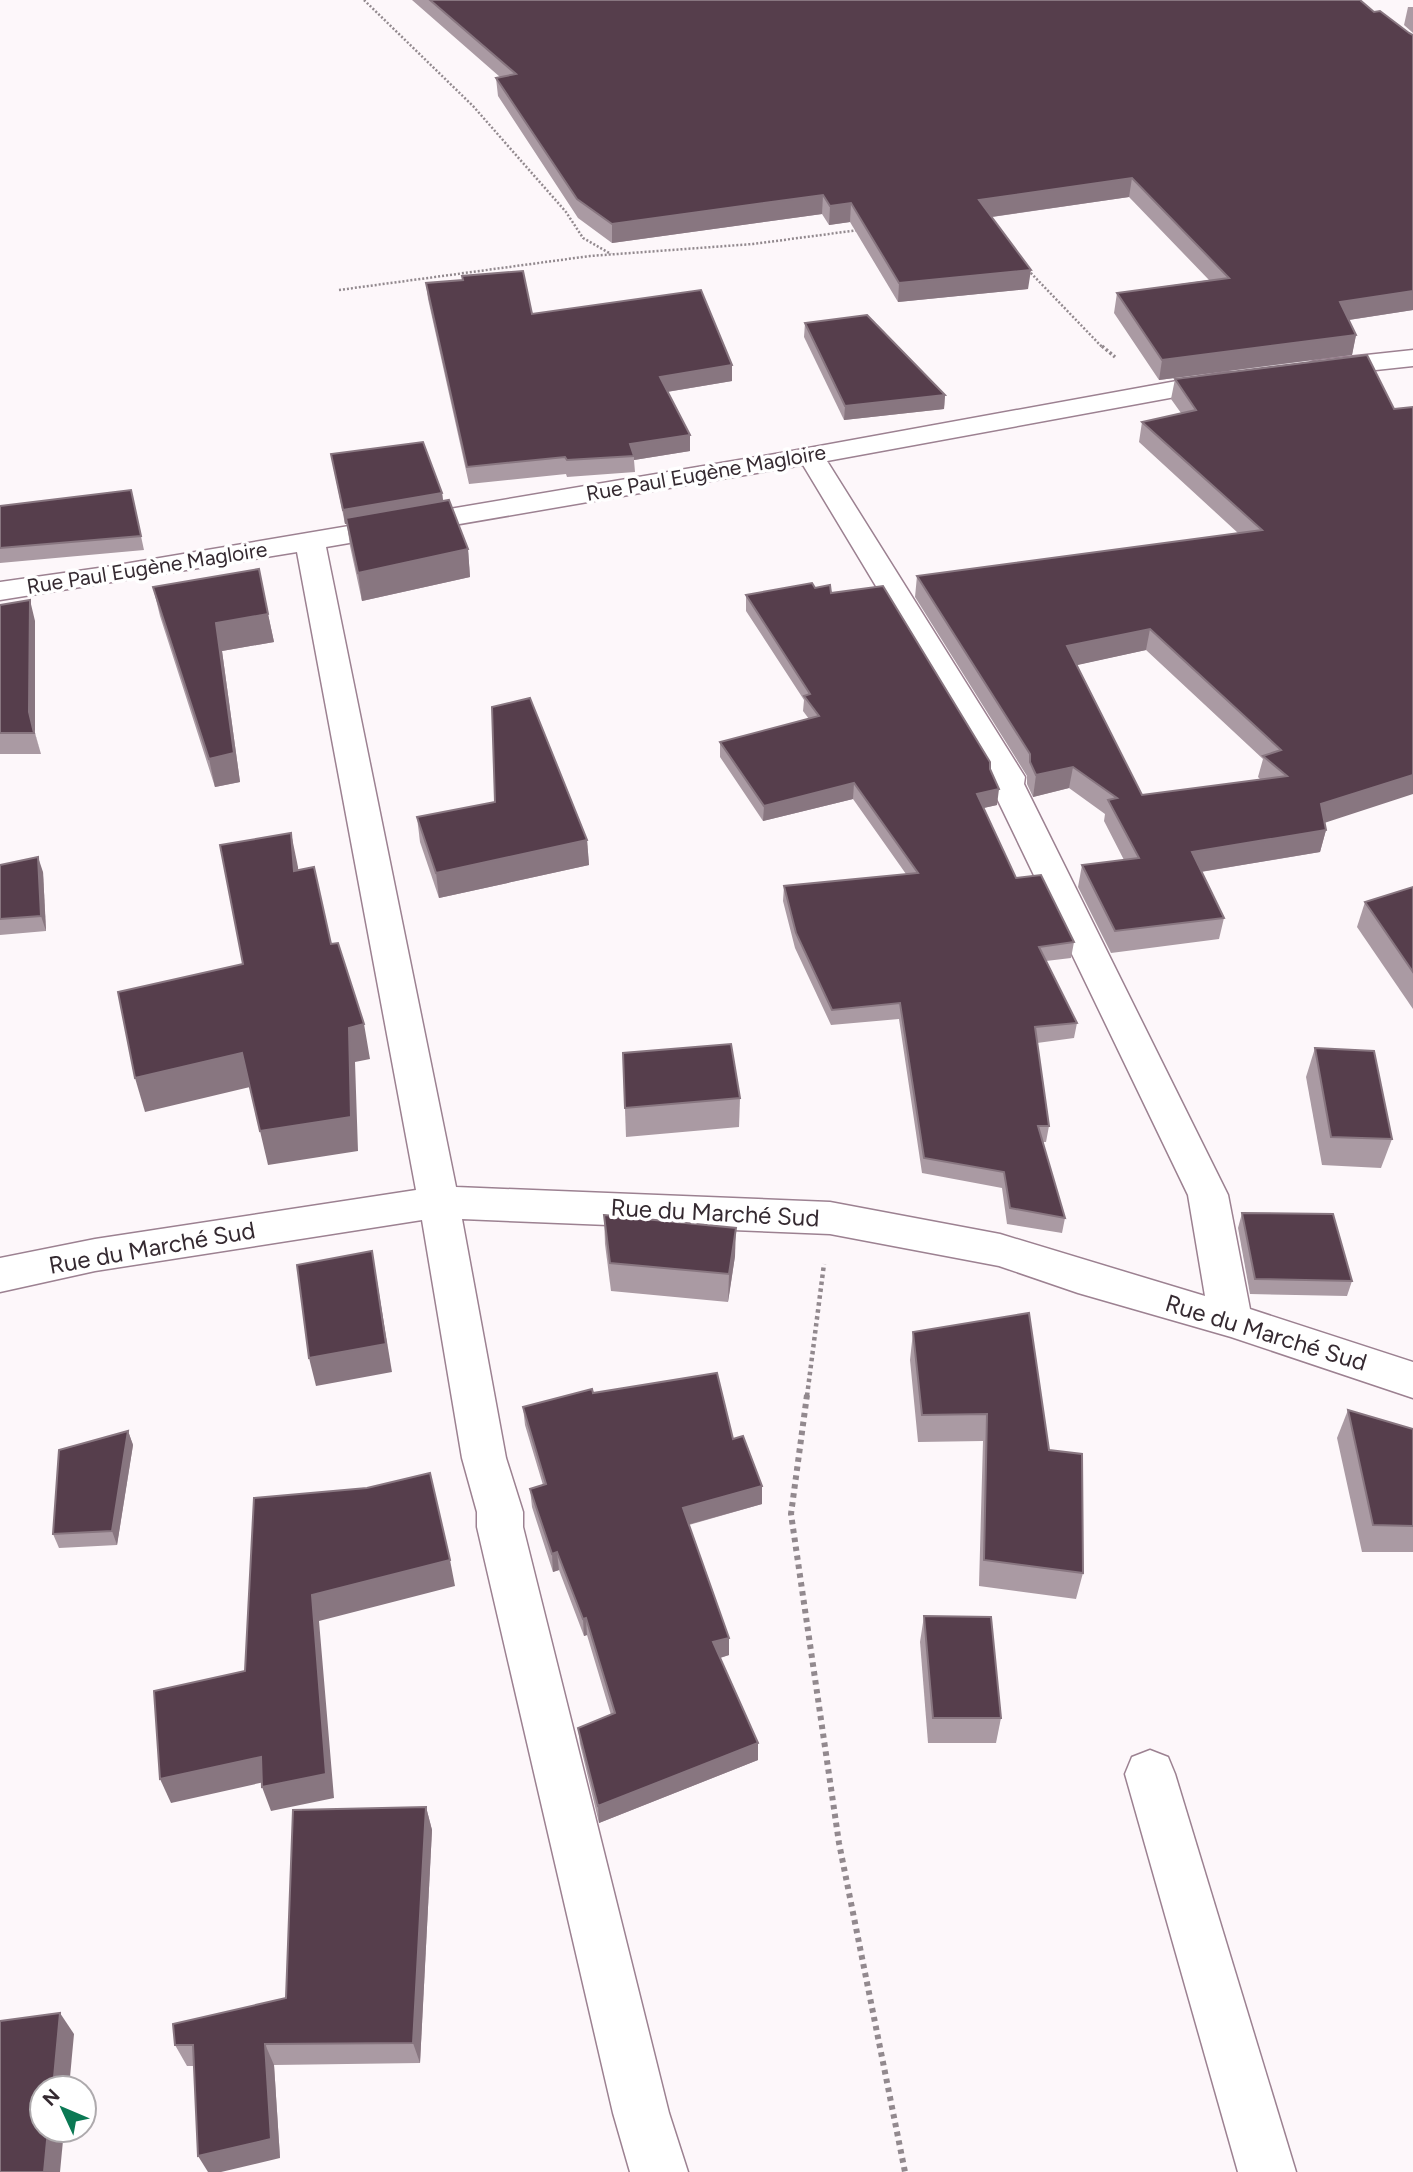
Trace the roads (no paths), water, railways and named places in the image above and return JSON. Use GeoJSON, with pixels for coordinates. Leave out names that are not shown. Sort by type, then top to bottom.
{"type":"FeatureCollection","features":[{"type":"Feature","properties":{"kind":"street"},"geometry":{"type":"LineString","coordinates":[[1293,372],[1413,358]]}},
{"type":"Feature","properties":{"kind":"street","name":"Rue Paul Eugène Magloire"},"geometry":{"type":"LineString","coordinates":[[0,592],[310,542],[810,455],[1184,386],[1251,377]]}},
{"type":"Feature","properties":{"kind":"street"},"geometry":{"type":"LineString","coordinates":[[810,455],[1008,777],[1007,784],[1208,1195],[1231,1320]]}},
{"type":"Feature","properties":{"kind":"street"},"geometry":{"type":"LineString","coordinates":[[310,542],[439,1202],[484,1458],[641,2113],[659,2172]]}},
{"type":"Feature","properties":{"kind":"street","name":"Rue du Marché Sud"},"geometry":{"type":"LineString","coordinates":[[0,1275],[108,1253],[439,1202],[830,1218],[999,1250],[1231,1320],[1413,1380]]}},
{"type":"Feature","properties":{"kind":"street"},"geometry":{"type":"LineString","coordinates":[[1150,1774],[1267,2172]]}}]}
